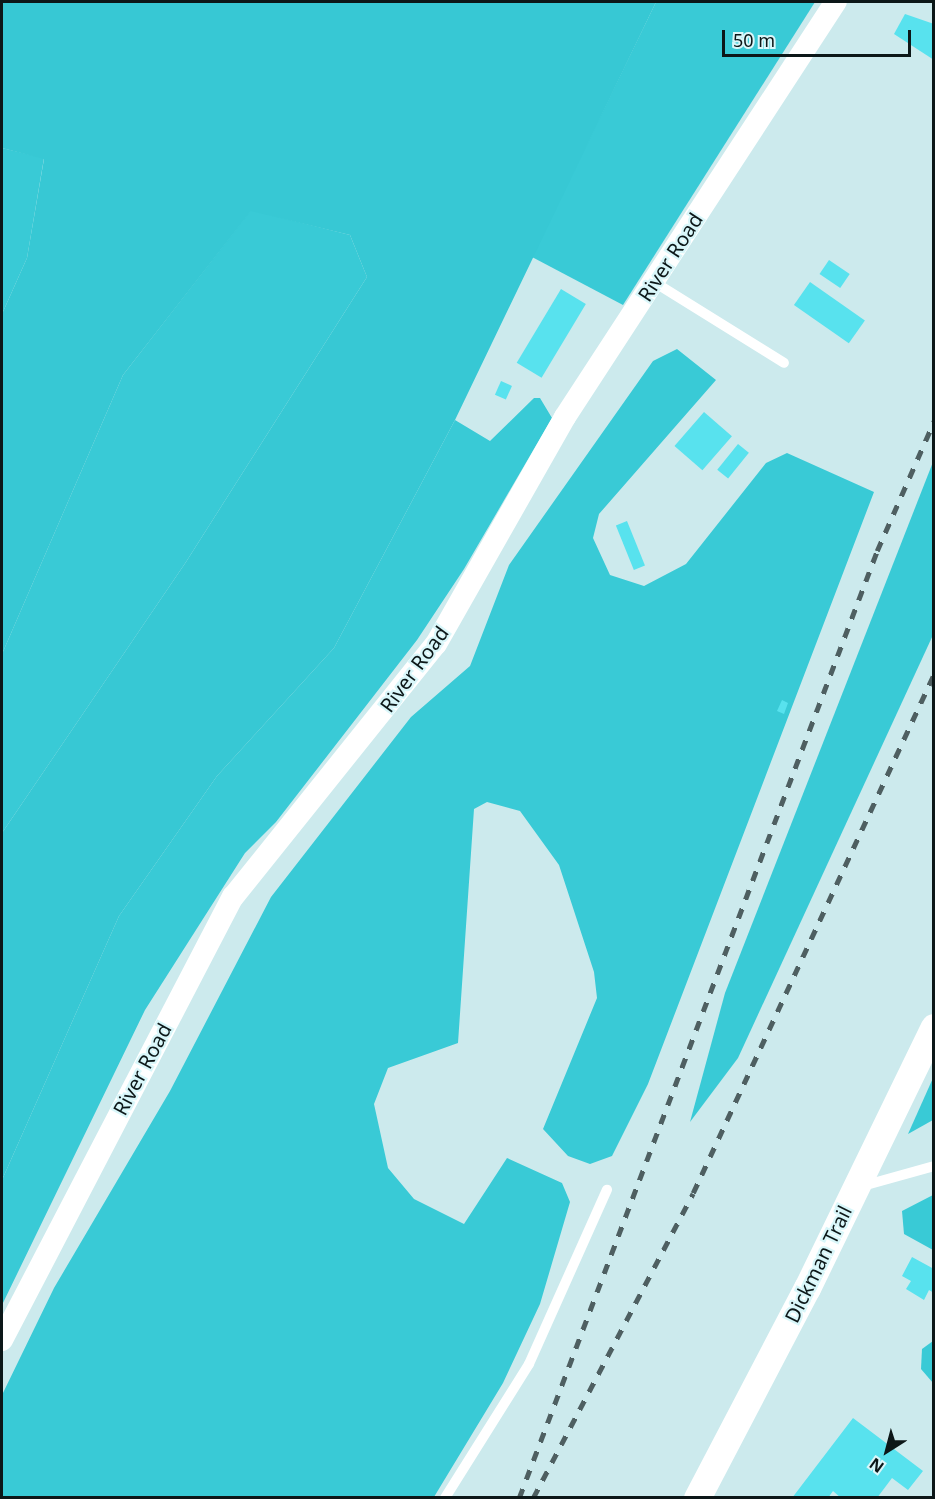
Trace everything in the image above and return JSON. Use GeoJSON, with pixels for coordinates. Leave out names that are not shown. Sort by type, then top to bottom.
{"type":"FeatureCollection","features":[{"type":"Feature","properties":{"kind":"street","name":"River Road"},"geometry":{"type":"LineString","coordinates":[[2,1340],[232,897],[436,644],[565,417],[836,2]]}},
{"type":"Feature","properties":{"kind":"street","name":"Dickman Trail"},"geometry":{"type":"LineString","coordinates":[[697,1497],[856,1188],[933,1027]]}},
{"type":"Feature","properties":{"kind":"lane"},"geometry":{"type":"LineString","coordinates":[[654,282],[784,363]]}},
{"type":"Feature","properties":{"kind":"lane"},"geometry":{"type":"LineString","coordinates":[[856,1188],[933,1166]]}},
{"type":"Feature","properties":{"kind":"lane"},"geometry":{"type":"LineString","coordinates":[[445,1497],[529,1364],[607,1190]]}},
{"type":"Feature","properties":{"kind":"shaded area"},"geometry":{"type":"Polygon","coordinates":[[[2,2],[656,2],[455,420],[334,648],[217,776],[119,916],[2,1180],[2,833],[186,562],[367,277],[350,235],[251,211],[123,375],[2,654],[2,314],[27,258],[44,159],[2,148],[2,2]]]}},
{"type":"Feature","properties":{"kind":"shaded area"},"geometry":{"type":"Polygon","coordinates":[[[656,2],[815,2],[623,305],[532,257],[656,2]]]}},
{"type":"Feature","properties":{"kind":"shaded area"},"geometry":{"type":"Polygon","coordinates":[[[2,148],[44,158],[27,258],[2,314],[2,148]]]}},
{"type":"Feature","properties":{"kind":"shaded area"},"geometry":{"type":"Polygon","coordinates":[[[251,210],[350,235],[367,277],[186,562],[2,833],[2,654],[123,375],[251,210]]]}},
{"type":"Feature","properties":{"kind":"shaded area"},"geometry":{"type":"Polygon","coordinates":[[[677,349],[716,380],[599,514],[593,538],[610,575],[644,586],[686,564],[766,463],[787,453],[874,492],[648,1084],[612,1156],[590,1164],[568,1156],[543,1129],[597,998],[594,972],[559,865],[520,811],[487,802],[474,809],[458,1043],[388,1068],[374,1104],[388,1168],[414,1199],[464,1224],[507,1158],[562,1183],[570,1202],[540,1304],[503,1383],[434,1497],[2,1497],[2,1395],[54,1288],[170,1091],[271,897],[411,717],[470,666],[509,565],[653,361],[677,349]]]}},
{"type":"Feature","properties":{"kind":"shaded area"},"geometry":{"type":"Polygon","coordinates":[[[534,398],[540,398],[552,418],[464,569],[417,640],[276,822],[245,853],[145,1010],[2,1305],[2,1180],[119,916],[217,776],[334,648],[455,420],[490,441],[534,398]]]}},
{"type":"Feature","properties":{"kind":"shaded area"},"geometry":{"type":"Polygon","coordinates":[[[933,462],[933,635],[738,1058],[690,1122],[725,993],[933,462]]]}},
{"type":"Feature","properties":{"kind":"shaded area"},"geometry":{"type":"Polygon","coordinates":[[[933,1078],[933,1120],[908,1134],[933,1078]]]}},
{"type":"Feature","properties":{"kind":"shaded area"},"geometry":{"type":"Polygon","coordinates":[[[934,1195],[933,1250],[904,1234],[902,1211],[934,1195]]]}},
{"type":"Feature","properties":{"kind":"shaded area"},"geometry":{"type":"Polygon","coordinates":[[[933,1341],[933,1383],[921,1369],[922,1349],[933,1341]]]}},
{"type":"Feature","properties":{"kind":"building"},"geometry":{"type":"Polygon","coordinates":[[[905,14],[934,24],[934,60],[894,34],[905,14]]]}},
{"type":"Feature","properties":{"kind":"building"},"geometry":{"type":"Polygon","coordinates":[[[829,260],[850,274],[840,288],[819,274],[829,260]]]}},
{"type":"Feature","properties":{"kind":"building"},"geometry":{"type":"Polygon","coordinates":[[[810,282],[865,320],[849,343],[794,305],[810,282]]]}},
{"type":"Feature","properties":{"kind":"building"},"geometry":{"type":"Polygon","coordinates":[[[561,289],[586,304],[542,378],[517,363],[561,289]]]}},
{"type":"Feature","properties":{"kind":"building"},"geometry":{"type":"Polygon","coordinates":[[[501,381],[512,386],[506,400],[495,395],[501,381]]]}},
{"type":"Feature","properties":{"kind":"building"},"geometry":{"type":"Polygon","coordinates":[[[704,412],[732,436],[702,470],[674,446],[704,412]]]}},
{"type":"Feature","properties":{"kind":"building"},"geometry":{"type":"Polygon","coordinates":[[[738,444],[749,453],[728,478],[717,470],[738,444]]]}},
{"type":"Feature","properties":{"kind":"building"},"geometry":{"type":"Polygon","coordinates":[[[627,521],[645,566],[634,570],[616,525],[627,521]]]}},
{"type":"Feature","properties":{"kind":"building"},"geometry":{"type":"Polygon","coordinates":[[[782,700],[788,703],[784,714],[777,711],[782,700]]]}},
{"type":"Feature","properties":{"kind":"building"},"geometry":{"type":"Polygon","coordinates":[[[912,1257],[934,1269],[934,1293],[929,1290],[924,1300],[906,1289],[911,1281],[902,1276],[912,1257]]]}},
{"type":"Feature","properties":{"kind":"building"},"geometry":{"type":"Polygon","coordinates":[[[853,1418],[923,1471],[908,1490],[892,1478],[877,1498],[841,1498],[833,1491],[828,1498],[792,1498],[853,1418]]]}},
{"type":"Feature","properties":{"kind":"railway"},"geometry":{"type":"LineString","coordinates":[[519,1498],[877,551],[934,421]]}},
{"type":"Feature","properties":{"kind":"railway"},"geometry":{"type":"LineString","coordinates":[[533,1498],[693,1193],[934,674]]}}]}
